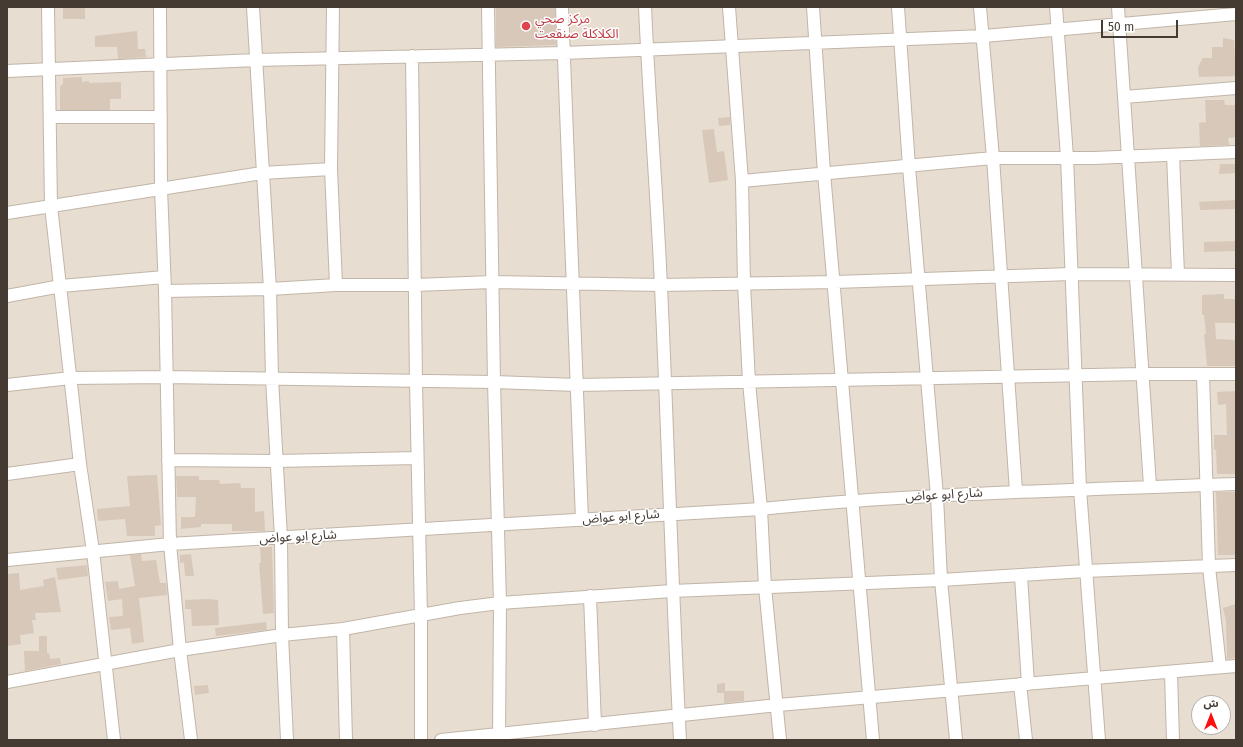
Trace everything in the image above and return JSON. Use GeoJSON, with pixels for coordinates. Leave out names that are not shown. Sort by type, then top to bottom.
{"type":"FeatureCollection","features":[{"type":"Feature","properties":{"kind":"street"},"geometry":{"type":"LineString","coordinates":[[48,7],[51,206],[80,464],[93,551],[114,740]]}},
{"type":"Feature","properties":{"kind":"street"},"geometry":{"type":"LineString","coordinates":[[160,7],[161,188],[165,291],[170,544],[180,650],[191,740]]}},
{"type":"Feature","properties":{"kind":"street"},"geometry":{"type":"LineString","coordinates":[[253,7],[270,289],[272,378],[281,538],[282,635],[287,740]]}},
{"type":"Feature","properties":{"kind":"street"},"geometry":{"type":"LineString","coordinates":[[333,7],[331,169],[336,285]]}},
{"type":"Feature","properties":{"kind":"street"},"geometry":{"type":"LineString","coordinates":[[488,7],[490,55],[494,382],[500,603],[499,737]]}},
{"type":"Feature","properties":{"kind":"street"},"geometry":{"type":"LineString","coordinates":[[562,7],[574,283],[582,520]]}},
{"type":"Feature","properties":{"kind":"street"},"geometry":{"type":"LineString","coordinates":[[645,7],[661,285],[672,590],[680,740]]}},
{"type":"Feature","properties":{"kind":"street"},"geometry":{"type":"LineString","coordinates":[[729,7],[742,181],[744,284],[749,382],[761,509],[765,588],[778,706],[780,740]]}},
{"type":"Feature","properties":{"kind":"street"},"geometry":{"type":"LineString","coordinates":[[813,7],[824,173],[835,282],[873,740]]}},
{"type":"Feature","properties":{"kind":"street"},"geometry":{"type":"LineString","coordinates":[[898,7],[908,166],[937,496],[941,580],[956,740]]}},
{"type":"Feature","properties":{"kind":"street"},"geometry":{"type":"LineString","coordinates":[[980,7],[984,36],[1016,491]]}},
{"type":"Feature","properties":{"kind":"street"},"geometry":{"type":"LineString","coordinates":[[1056,7],[1067,157],[1080,489],[1085,571],[1100,740]]}},
{"type":"Feature","properties":{"kind":"street"},"geometry":{"type":"LineString","coordinates":[[1118,7],[1150,486]]}},
{"type":"Feature","properties":{"kind":"street"},"geometry":{"type":"LineString","coordinates":[[7,71],[161,63],[564,53],[900,40],[984,36],[1058,30],[1119,24],[1184,13],[1236,14]]}},
{"type":"Feature","properties":{"kind":"street"},"geometry":{"type":"LineString","coordinates":[[412,56],[417,458],[421,616],[421,740]]}},
{"type":"Feature","properties":{"kind":"street"},"geometry":{"type":"LineString","coordinates":[[1124,97],[1236,88]]}},
{"type":"Feature","properties":{"kind":"street"},"geometry":{"type":"LineString","coordinates":[[50,117],[161,118]]}},
{"type":"Feature","properties":{"kind":"street"},"geometry":{"type":"LineString","coordinates":[[742,181],[993,158],[1173,155],[1236,152]]}},
{"type":"Feature","properties":{"kind":"street"},"geometry":{"type":"LineString","coordinates":[[1173,155],[1178,274]]}},
{"type":"Feature","properties":{"kind":"street"},"geometry":{"type":"LineString","coordinates":[[7,213],[262,173],[331,169]]}},
{"type":"Feature","properties":{"kind":"street"},"geometry":{"type":"LineString","coordinates":[[165,291],[270,289],[336,285],[416,285],[492,282],[661,285],[835,282],[1071,274],[1236,275]]}},
{"type":"Feature","properties":{"kind":"street"},"geometry":{"type":"LineString","coordinates":[[7,296],[61,286],[164,277]]}},
{"type":"Feature","properties":{"kind":"street"},"geometry":{"type":"LineString","coordinates":[[7,385],[71,378],[166,377],[494,382],[577,385],[1143,374],[1236,374]]}},
{"type":"Feature","properties":{"kind":"street"},"geometry":{"type":"LineString","coordinates":[[1203,374],[1209,567],[1220,667]]}},
{"type":"Feature","properties":{"kind":"street"},"geometry":{"type":"LineString","coordinates":[[168,460],[276,462],[417,458]]}},
{"type":"Feature","properties":{"kind":"street"},"geometry":{"type":"LineString","coordinates":[[7,474],[80,464]]}},
{"type":"Feature","properties":{"kind":"street","name":"شارع ابو عواض"},"geometry":{"type":"LineString","coordinates":[[7,560],[170,544],[761,509],[852,500],[1016,491],[1236,484]]}},
{"type":"Feature","properties":{"kind":"street"},"geometry":{"type":"LineString","coordinates":[[7,682],[180,650],[282,635],[343,629],[460,608],[500,603],[672,590],[765,588],[860,582],[1022,576],[1085,571],[1236,565]]}},
{"type":"Feature","properties":{"kind":"street"},"geometry":{"type":"LineString","coordinates":[[1022,576],[1026,740]]}},
{"type":"Feature","properties":{"kind":"street"},"geometry":{"type":"LineString","coordinates":[[590,596],[595,725]]}},
{"type":"Feature","properties":{"kind":"street"},"geometry":{"type":"LineString","coordinates":[[343,629],[346,740]]}},
{"type":"Feature","properties":{"kind":"street"},"geometry":{"type":"LineString","coordinates":[[441,740],[499,737],[595,725],[870,697],[1172,673],[1236,666]]}},
{"type":"Feature","properties":{"kind":"street"},"geometry":{"type":"LineString","coordinates":[[1172,673],[1173,740]]}},
{"type":"Feature","properties":{"kind":"shaded area"},"geometry":{"type":"Polygon","coordinates":[[[7,7],[1236,7],[1236,740],[7,740],[7,7]]]}},
{"type":"Feature","properties":{"kind":"building"},"geometry":{"type":"Polygon","coordinates":[[[63,7],[85,7],[85,19],[63,19],[63,7]]]}},
{"type":"Feature","properties":{"kind":"building","name":"مركز صحي الكلاكلة صنقعت"},"geometry":{"type":"Polygon","coordinates":[[[496,7],[555,7],[556,45],[496,47],[496,7]]]}},
{"type":"Feature","properties":{"kind":"building"},"geometry":{"type":"Polygon","coordinates":[[[137,31],[138,49],[145,49],[146,57],[118,59],[117,47],[95,47],[95,36],[137,31]]]}},
{"type":"Feature","properties":{"kind":"building"},"geometry":{"type":"Polygon","coordinates":[[[1223,38],[1234,40],[1236,76],[1199,77],[1198,67],[1203,58],[1212,58],[1212,47],[1223,47],[1223,38]]]}},
{"type":"Feature","properties":{"kind":"building"},"geometry":{"type":"Polygon","coordinates":[[[82,77],[82,82],[89,81],[89,83],[121,82],[121,99],[110,99],[110,110],[60,110],[60,86],[63,84],[63,78],[82,77]]]}},
{"type":"Feature","properties":{"kind":"building"},"geometry":{"type":"Polygon","coordinates":[[[1205,100],[1224,100],[1225,105],[1236,105],[1236,137],[1228,138],[1229,145],[1200,146],[1199,123],[1206,122],[1205,100]]]}},
{"type":"Feature","properties":{"kind":"building"},"geometry":{"type":"Polygon","coordinates":[[[730,117],[730,125],[719,126],[718,118],[730,117]]]}},
{"type":"Feature","properties":{"kind":"building"},"geometry":{"type":"Polygon","coordinates":[[[714,129],[717,152],[724,151],[728,180],[709,183],[702,130],[714,129]]]}},
{"type":"Feature","properties":{"kind":"building"},"geometry":{"type":"Polygon","coordinates":[[[1220,164],[1236,164],[1236,173],[1219,174],[1220,164]]]}},
{"type":"Feature","properties":{"kind":"building"},"geometry":{"type":"Polygon","coordinates":[[[1236,200],[1236,209],[1200,210],[1199,202],[1236,200]]]}},
{"type":"Feature","properties":{"kind":"building"},"geometry":{"type":"Polygon","coordinates":[[[1236,241],[1236,251],[1204,252],[1204,242],[1236,241]]]}},
{"type":"Feature","properties":{"kind":"building"},"geometry":{"type":"Polygon","coordinates":[[[1224,294],[1224,299],[1236,299],[1236,323],[1215,323],[1216,339],[1236,340],[1235,366],[1207,366],[1204,334],[1206,334],[1204,315],[1202,315],[1202,295],[1224,294]]]}},
{"type":"Feature","properties":{"kind":"building"},"geometry":{"type":"Polygon","coordinates":[[[1236,391],[1236,474],[1217,474],[1214,435],[1227,435],[1226,404],[1218,405],[1217,392],[1236,391]]]}},
{"type":"Feature","properties":{"kind":"building"},"geometry":{"type":"Polygon","coordinates":[[[157,475],[161,525],[155,526],[155,536],[127,536],[125,519],[98,521],[97,509],[130,506],[127,476],[157,475]]]}},
{"type":"Feature","properties":{"kind":"building"},"geometry":{"type":"Polygon","coordinates":[[[176,476],[199,476],[199,480],[219,480],[220,484],[240,483],[241,488],[255,488],[255,512],[264,511],[265,531],[232,531],[232,524],[201,524],[201,527],[181,529],[181,517],[195,517],[196,497],[177,497],[176,476]]]}},
{"type":"Feature","properties":{"kind":"building"},"geometry":{"type":"Polygon","coordinates":[[[1216,492],[1236,492],[1236,555],[1218,555],[1216,492]]]}},
{"type":"Feature","properties":{"kind":"building"},"geometry":{"type":"Polygon","coordinates":[[[260,547],[272,547],[274,613],[263,614],[259,563],[261,563],[260,547]]]}},
{"type":"Feature","properties":{"kind":"building"},"geometry":{"type":"Polygon","coordinates":[[[141,554],[142,561],[156,560],[160,583],[166,583],[167,595],[139,598],[144,642],[132,644],[130,628],[111,630],[109,617],[123,616],[122,599],[108,601],[105,582],[118,581],[119,589],[135,586],[130,555],[141,554]]]}},
{"type":"Feature","properties":{"kind":"building"},"geometry":{"type":"Polygon","coordinates":[[[191,554],[194,576],[185,576],[184,562],[180,563],[180,555],[191,554]]]}},
{"type":"Feature","properties":{"kind":"building"},"geometry":{"type":"Polygon","coordinates":[[[87,565],[88,576],[58,580],[56,568],[87,565]]]}},
{"type":"Feature","properties":{"kind":"building"},"geometry":{"type":"Polygon","coordinates":[[[19,573],[20,590],[44,586],[43,580],[55,577],[61,612],[35,613],[36,620],[32,620],[34,633],[20,635],[21,644],[7,646],[7,574],[19,573]]]}},
{"type":"Feature","properties":{"kind":"building"},"geometry":{"type":"Polygon","coordinates":[[[185,600],[218,600],[219,625],[192,626],[191,609],[185,609],[185,600]]]}},
{"type":"Feature","properties":{"kind":"building"},"geometry":{"type":"Polygon","coordinates":[[[1236,604],[1236,658],[1227,659],[1226,621],[1223,608],[1236,604]]]}},
{"type":"Feature","properties":{"kind":"building"},"geometry":{"type":"Polygon","coordinates":[[[266,622],[267,630],[216,636],[215,628],[266,622]]]}},
{"type":"Feature","properties":{"kind":"building"},"geometry":{"type":"Polygon","coordinates":[[[39,636],[47,636],[47,653],[49,653],[50,659],[60,658],[61,664],[25,671],[24,651],[39,651],[39,636]]]}},
{"type":"Feature","properties":{"kind":"building"},"geometry":{"type":"Polygon","coordinates":[[[725,683],[725,691],[744,691],[744,701],[724,703],[724,693],[717,693],[717,684],[725,683]]]}},
{"type":"Feature","properties":{"kind":"building"},"geometry":{"type":"Polygon","coordinates":[[[208,685],[209,693],[195,695],[194,686],[208,685]]]}},
{"type":"Feature","properties":{"kind":"place","name":"مركز صحي الكلاكلة صنقعت"},"geometry":{"type":"Point","coordinates":[526,26]}}]}
